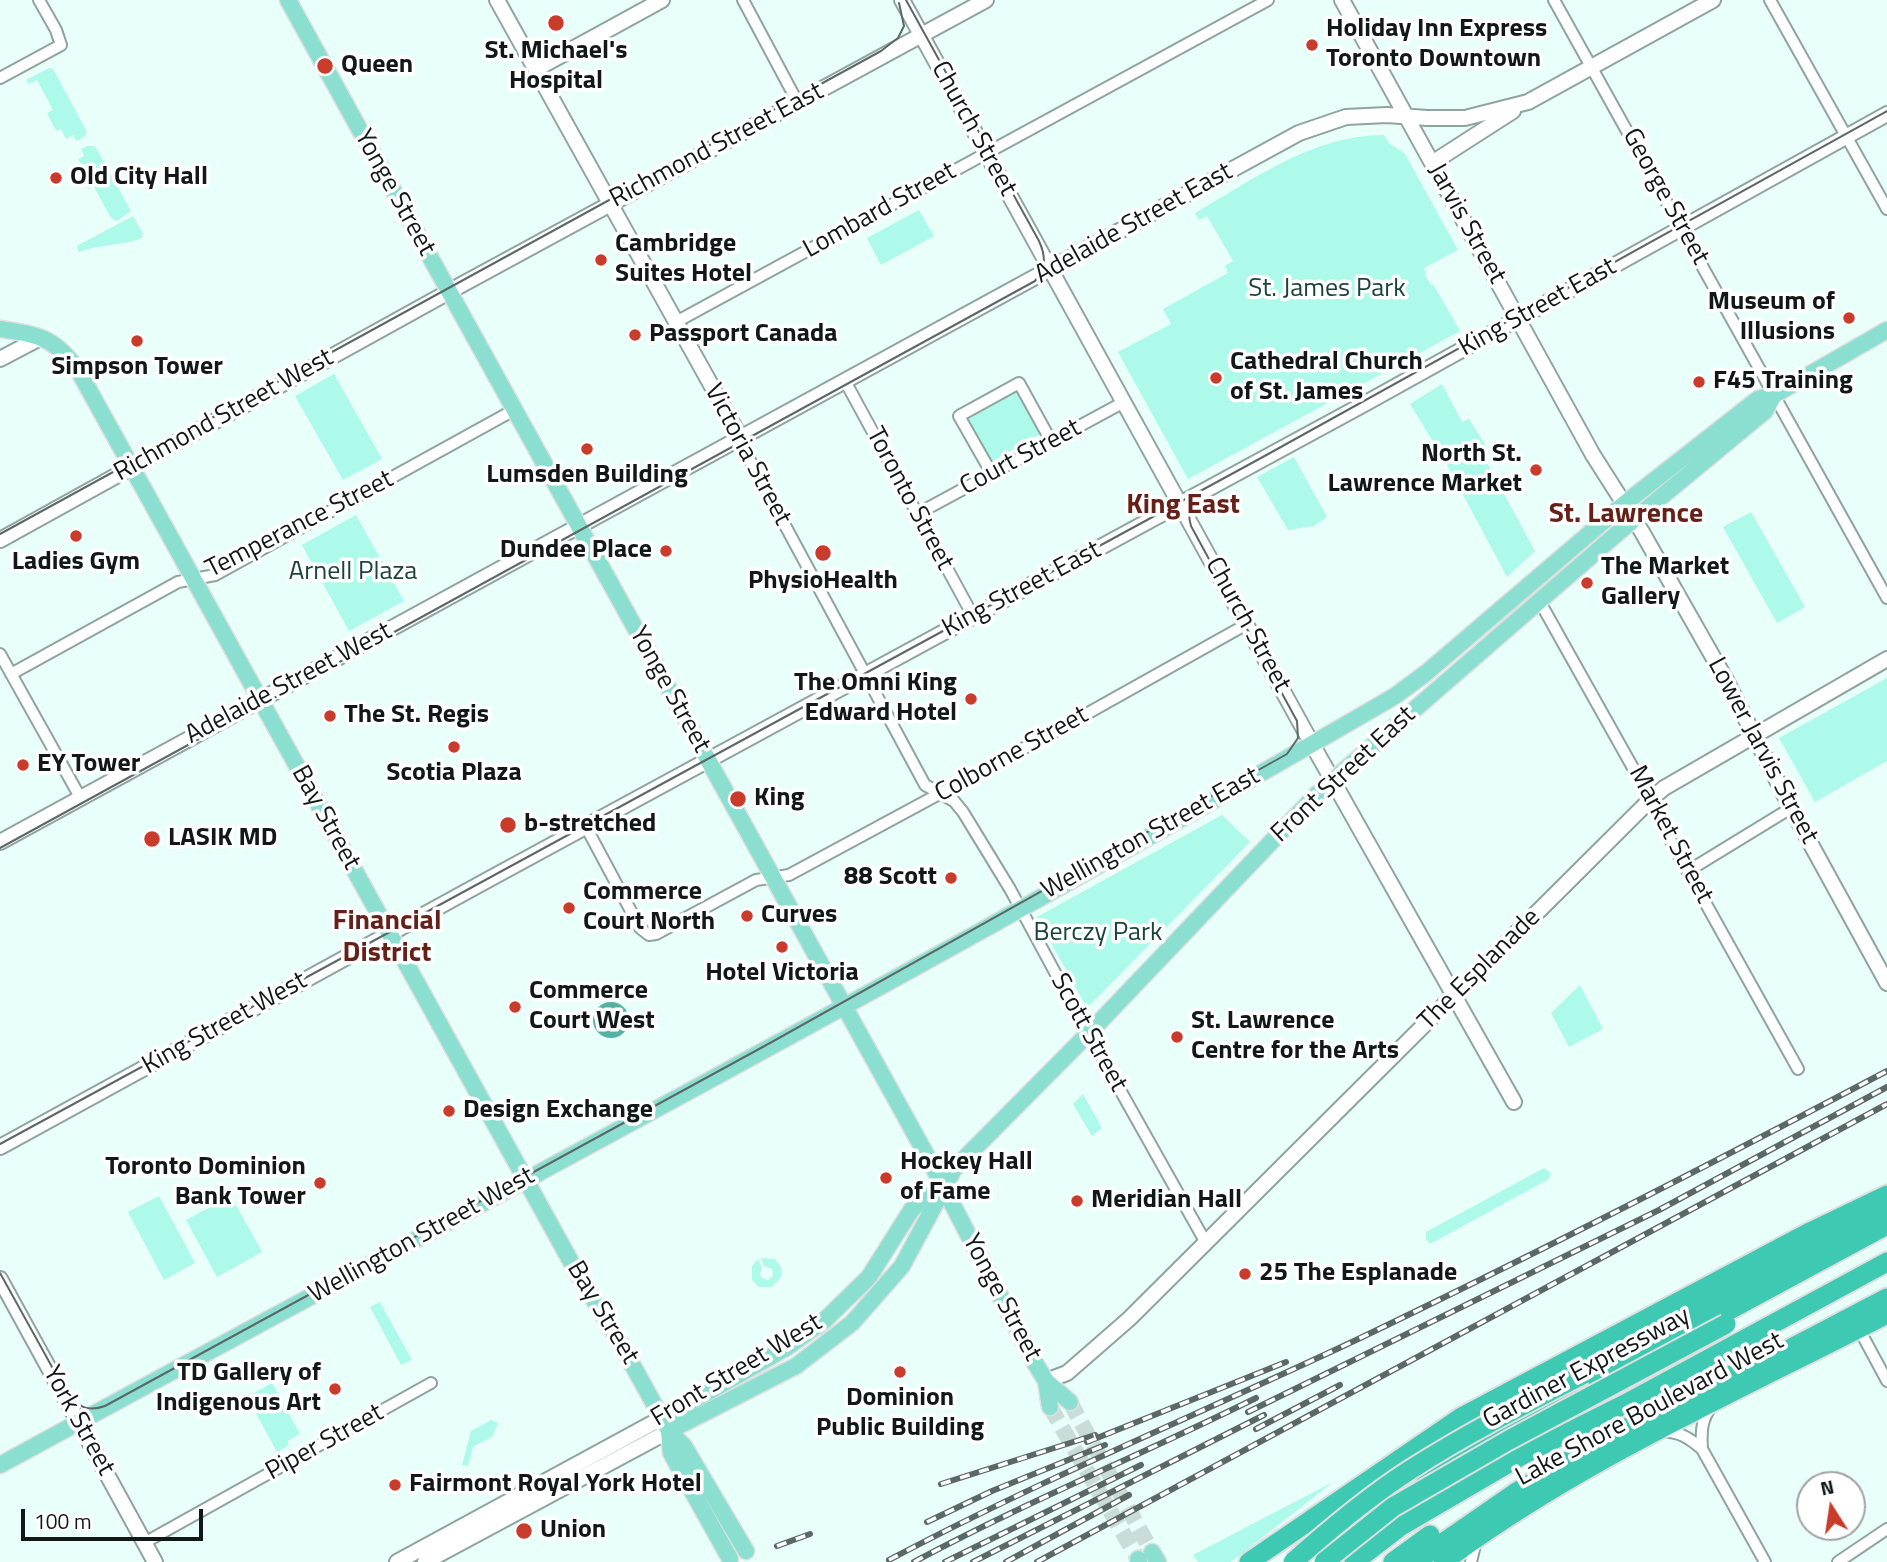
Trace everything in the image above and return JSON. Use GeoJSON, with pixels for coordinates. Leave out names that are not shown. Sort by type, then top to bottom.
{"type":"FeatureCollection","features":[{"type":"Feature","properties":{"kind":"highway"},"geometry":{"type":"LineString","coordinates":[[1249,1562],[1461,1418],[1810,1232],[1887,1195]]}},
{"type":"Feature","properties":{"kind":"highway"},"geometry":{"type":"LineString","coordinates":[[1293,1562],[1344,1518],[1420,1464],[1484,1426],[1887,1210]]}},
{"type":"Feature","properties":{"kind":"highway","name":"Lake Shore Boulevard West"},"geometry":{"type":"LineString","coordinates":[[1331,1562],[1392,1508],[1456,1458],[1887,1225]]}},
{"type":"Feature","properties":{"kind":"highway","name":"Gardiner Expressway"},"geometry":{"type":"LineString","coordinates":[[1324,1562],[1393,1507],[1486,1454],[1887,1239]]}},
{"type":"Feature","properties":{"kind":"highway","name":"Gardiner Expressway"},"geometry":{"type":"LineString","coordinates":[[1354,1562],[1401,1526],[1519,1457],[1625,1404],[1887,1262]]}},
{"type":"Feature","properties":{"kind":"highway"},"geometry":{"type":"LineString","coordinates":[[1415,1562],[1515,1493],[1606,1439],[1698,1390],[1784,1352],[1887,1298]]}},
{"type":"Feature","properties":{"kind":"highway","name":"Lake Shore Boulevard West"},"geometry":{"type":"LineString","coordinates":[[1443,1562],[1528,1503],[1654,1431],[1887,1314]]}},
{"type":"Feature","properties":{"kind":"highway"},"geometry":{"type":"LineString","coordinates":[[1456,1458],[1539,1388],[1604,1342]]}},
{"type":"Feature","properties":{"kind":"highway"},"geometry":{"type":"LineString","coordinates":[[1393,1562],[1519,1475],[1574,1443],[1625,1404]]}},
{"type":"Feature","properties":{"kind":"main road","name":"Yonge Street"},"geometry":{"type":"LineString","coordinates":[[288,0],[773,878],[942,1187],[998,1296],[1046,1381],[1070,1402]]}},
{"type":"Feature","properties":{"kind":"main road","name":"Victoria Street"},"geometry":{"type":"LineString","coordinates":[[497,0],[740,438]]}},
{"type":"Feature","properties":{"kind":"main road"},"geometry":{"type":"LineString","coordinates":[[536,69],[662,0]]}},
{"type":"Feature","properties":{"kind":"main road","name":"Church Street"},"geometry":{"type":"LineString","coordinates":[[902,0],[1312,744],[1514,1102]]}},
{"type":"Feature","properties":{"kind":"main road","name":"Richmond Street East"},"geometry":{"type":"LineString","coordinates":[[449,292],[986,0]]}},
{"type":"Feature","properties":{"kind":"main road","name":"Jarvis Street"},"geometry":{"type":"LineString","coordinates":[[1342,0],[1593,455],[1634,519]]}},
{"type":"Feature","properties":{"kind":"main road","name":"Adelaide Street East"},"geometry":{"type":"LineString","coordinates":[[578,526],[1299,133],[1346,117],[1387,115],[1465,118],[1528,102],[1713,0]]}},
{"type":"Feature","properties":{"kind":"main road"},"geometry":{"type":"LineString","coordinates":[[1432,163],[1528,102]]}},
{"type":"Feature","properties":{"kind":"main road","name":"King Street East"},"geometry":{"type":"LineString","coordinates":[[708,760],[1180,505],[1887,114]]}},
{"type":"Feature","properties":{"kind":"main road","name":"Richmond Street West"},"geometry":{"type":"LineString","coordinates":[[0,540],[449,292]]}},
{"type":"Feature","properties":{"kind":"main road","name":"Bay Street"},"geometry":{"type":"LineString","coordinates":[[0,329],[40,338],[59,347],[73,363],[575,1269],[665,1424],[684,1446],[746,1551]]}},
{"type":"Feature","properties":{"kind":"main road","name":"Front Street East"},"geometry":{"type":"LineString","coordinates":[[1312,744],[1395,696],[1426,673],[1624,504],[1758,399],[1774,395],[1887,330]]}},
{"type":"Feature","properties":{"kind":"main road"},"geometry":{"type":"LineString","coordinates":[[0,359],[40,338]]}},
{"type":"Feature","properties":{"kind":"main road","name":"Front Street East"},"geometry":{"type":"LineString","coordinates":[[942,1187],[954,1170],[1089,1034],[1333,779],[1634,519],[1765,411],[1774,395]]}},
{"type":"Feature","properties":{"kind":"main road","name":"Lower Jarvis Street"},"geometry":{"type":"LineString","coordinates":[[1634,519],[1726,680],[1791,808],[1887,983]]}},
{"type":"Feature","properties":{"kind":"main road","name":"Adelaide Street West"},"geometry":{"type":"LineString","coordinates":[[0,842],[578,526]]}},
{"type":"Feature","properties":{"kind":"main road","name":"The Esplanade"},"geometry":{"type":"LineString","coordinates":[[1046,1381],[1067,1373],[1129,1319],[1650,800],[1664,788],[1887,659]]}},
{"type":"Feature","properties":{"kind":"main road","name":"Wellington Street East"},"geometry":{"type":"LineString","coordinates":[[843,1006],[1312,744]]}},
{"type":"Feature","properties":{"kind":"main road","name":"King Street West"},"geometry":{"type":"LineString","coordinates":[[0,1147],[708,760]]}},
{"type":"Feature","properties":{"kind":"main road","name":"Wellington Street West"},"geometry":{"type":"LineString","coordinates":[[0,1465],[843,1006]]}},
{"type":"Feature","properties":{"kind":"main road","name":"Front Street West"},"geometry":{"type":"LineString","coordinates":[[397,1562],[515,1504],[665,1424],[804,1337],[841,1306],[869,1277],[912,1209],[942,1187]]}},
{"type":"Feature","properties":{"kind":"main road","name":"Front Street West"},"geometry":{"type":"LineString","coordinates":[[665,1424],[796,1366],[852,1323],[897,1273],[932,1213],[942,1187]]}},
{"type":"Feature","properties":{"kind":"main road"},"geometry":{"type":"LineString","coordinates":[[880,1261],[897,1273]]}},
{"type":"Feature","properties":{"kind":"main road","name":"York Street"},"geometry":{"type":"LineString","coordinates":[[0,1279],[155,1562]]}},
{"type":"Feature","properties":{"kind":"main road"},"geometry":{"type":"LineString","coordinates":[[786,1348],[796,1366]]}},
{"type":"Feature","properties":{"kind":"main road","name":"Yonge Street"},"geometry":{"type":"LineString","coordinates":[[1046,1381],[1050,1407]]}},
{"type":"Feature","properties":{"kind":"main road","name":"Bay Street"},"geometry":{"type":"LineString","coordinates":[[665,1424],[671,1452],[730,1559]]}},
{"type":"Feature","properties":{"kind":"main road","name":"Front Street West"},"geometry":{"type":"LineString","coordinates":[[425,1562],[515,1504]]}},
{"type":"Feature","properties":{"kind":"street"},"geometry":{"type":"LineString","coordinates":[[0,78],[61,45],[39,0]]}},
{"type":"Feature","properties":{"kind":"street"},"geometry":{"type":"LineString","coordinates":[[743,0],[798,103]]}},
{"type":"Feature","properties":{"kind":"street","name":"Lombard Street"},"geometry":{"type":"LineString","coordinates":[[676,322],[1268,0]]}},
{"type":"Feature","properties":{"kind":"street","name":"George Street"},"geometry":{"type":"LineString","coordinates":[[1554,0],[1774,395],[1882,578],[1887,598]]}},
{"type":"Feature","properties":{"kind":"street"},"geometry":{"type":"LineString","coordinates":[[1770,0],[1887,209]]}},
{"type":"Feature","properties":{"kind":"street","name":"Toronto Street"},"geometry":{"type":"LineString","coordinates":[[845,381],[973,616]]}},
{"type":"Feature","properties":{"kind":"street"},"geometry":{"type":"LineString","coordinates":[[992,474],[960,416],[1019,383],[1051,441]]}},
{"type":"Feature","properties":{"kind":"street","name":"Court Street"},"geometry":{"type":"LineString","coordinates":[[917,514],[1124,402]]}},
{"type":"Feature","properties":{"kind":"street","name":"Temperance Street"},"geometry":{"type":"LineString","coordinates":[[11,674],[178,582],[215,575],[514,410]]}},
{"type":"Feature","properties":{"kind":"street","name":"Victoria Street"},"geometry":{"type":"LineString","coordinates":[[740,438],[925,785],[941,794]]}},
{"type":"Feature","properties":{"kind":"street","name":"Market Street"},"geometry":{"type":"LineString","coordinates":[[1540,602],[1798,1069]]}},
{"type":"Feature","properties":{"kind":"street","name":"Colborne Street"},"geometry":{"type":"LineString","coordinates":[[586,827],[645,933],[660,932],[756,880],[789,875],[1247,624]]}},
{"type":"Feature","properties":{"kind":"street"},"geometry":{"type":"LineString","coordinates":[[0,654],[80,797]]}},
{"type":"Feature","properties":{"kind":"street","name":"Scott Street"},"geometry":{"type":"LineString","coordinates":[[941,794],[954,801],[963,811],[1020,908],[1206,1243]]}},
{"type":"Feature","properties":{"kind":"street"},"geometry":{"type":"LineString","coordinates":[[1688,871],[1791,808]]}},
{"type":"Feature","properties":{"kind":"street"},"geometry":{"type":"LineString","coordinates":[[1859,1329],[1887,1381]]}},
{"type":"Feature","properties":{"kind":"street","name":"Piper Street"},"geometry":{"type":"LineString","coordinates":[[144,1543],[431,1383]]}},
{"type":"Feature","properties":{"kind":"street"},"geometry":{"type":"LineString","coordinates":[[1702,1449],[1701,1432],[1706,1414],[1717,1400]]}},
{"type":"Feature","properties":{"kind":"street"},"geometry":{"type":"LineString","coordinates":[[1654,1431],[1676,1432],[1687,1436],[1702,1449],[1765,1562]]}},
{"type":"Feature","properties":{"kind":"street"},"geometry":{"type":"LineString","coordinates":[[1838,1562],[1887,1529]]}},
{"type":"Feature","properties":{"kind":"street"},"geometry":{"type":"LineString","coordinates":[[1471,1562],[1478,1536]]}},
{"type":"Feature","properties":{"kind":"green space"},"geometry":{"type":"Polygon","coordinates":[[[49,68],[53,69],[87,132],[76,141],[73,135],[66,139],[61,129],[56,131],[47,113],[53,110],[37,80],[29,84],[26,80],[49,68]]]}},
{"type":"Feature","properties":{"kind":"green space","name":"St. James Park"},"geometry":{"type":"Polygon","coordinates":[[[1384,135],[1389,143],[1405,154],[1458,250],[1424,268],[1425,275],[1460,331],[1188,479],[1118,352],[1171,324],[1163,309],[1228,273],[1225,266],[1233,261],[1207,216],[1199,220],[1195,213],[1262,173],[1309,151],[1333,142],[1384,135]]]}},
{"type":"Feature","properties":{"kind":"green space"},"geometry":{"type":"Polygon","coordinates":[[[95,146],[131,211],[117,221],[111,218],[94,187],[88,189],[78,170],[82,167],[78,159],[84,156],[81,149],[95,146]]]}},
{"type":"Feature","properties":{"kind":"green space"},"geometry":{"type":"Polygon","coordinates":[[[919,210],[934,236],[881,265],[867,238],[919,210]]]}},
{"type":"Feature","properties":{"kind":"green space"},"geometry":{"type":"Polygon","coordinates":[[[133,216],[143,234],[142,238],[79,252],[77,246],[133,216]]]}},
{"type":"Feature","properties":{"kind":"green space"},"geometry":{"type":"Polygon","coordinates":[[[334,374],[382,459],[343,480],[295,396],[334,374]]]}},
{"type":"Feature","properties":{"kind":"green space"},"geometry":{"type":"Polygon","coordinates":[[[1442,384],[1462,422],[1469,419],[1486,446],[1480,450],[1535,551],[1507,577],[1446,463],[1410,404],[1442,384]]]}},
{"type":"Feature","properties":{"kind":"green space"},"geometry":{"type":"Polygon","coordinates":[[[1017,392],[1040,434],[991,462],[966,420],[1017,392]]]}},
{"type":"Feature","properties":{"kind":"green space"},"geometry":{"type":"Polygon","coordinates":[[[1294,457],[1327,517],[1314,526],[1288,530],[1257,477],[1294,457]]]}},
{"type":"Feature","properties":{"kind":"green space"},"geometry":{"type":"Polygon","coordinates":[[[1751,512],[1805,607],[1777,623],[1723,527],[1751,512]]]}},
{"type":"Feature","properties":{"kind":"green space","name":"Arnell Plaza"},"geometry":{"type":"Polygon","coordinates":[[[356,515],[404,601],[349,631],[302,545],[356,515]]]}},
{"type":"Feature","properties":{"kind":"green space"},"geometry":{"type":"Polygon","coordinates":[[[1887,678],[1887,761],[1815,802],[1779,738],[1887,678]]]}},
{"type":"Feature","properties":{"kind":"green space","name":"Berczy Park"},"geometry":{"type":"Polygon","coordinates":[[[1222,815],[1250,842],[1087,1008],[1037,917],[1222,815]]]}},
{"type":"Feature","properties":{"kind":"green space"},"geometry":{"type":"Polygon","coordinates":[[[1580,985],[1603,1029],[1569,1047],[1551,1013],[1580,985]]]}},
{"type":"Feature","properties":{"kind":"green space"},"geometry":{"type":"Polygon","coordinates":[[[1083,1094],[1102,1128],[1092,1136],[1073,1104],[1083,1094]]]}},
{"type":"Feature","properties":{"kind":"green space"},"geometry":{"type":"Polygon","coordinates":[[[1544,1168],[1551,1173],[1549,1179],[1430,1244],[1426,1239],[1426,1232],[1544,1168]]]}},
{"type":"Feature","properties":{"kind":"green space"},"geometry":{"type":"Polygon","coordinates":[[[159,1196],[195,1263],[164,1280],[128,1212],[159,1196]]]}},
{"type":"Feature","properties":{"kind":"green space"},"geometry":{"type":"Polygon","coordinates":[[[231,1196],[262,1252],[217,1277],[186,1220],[231,1196]]]}},
{"type":"Feature","properties":{"kind":"green space"},"geometry":{"type":"Polygon","coordinates":[[[761,1258],[775,1259],[781,1267],[782,1276],[772,1287],[759,1287],[752,1280],[752,1266],[758,1259],[762,1278],[768,1280],[773,1276],[772,1269],[764,1266],[761,1258]]]}},
{"type":"Feature","properties":{"kind":"green space"},"geometry":{"type":"Polygon","coordinates":[[[380,1302],[412,1360],[401,1365],[370,1307],[380,1302]]]}},
{"type":"Feature","properties":{"kind":"green space"},"geometry":{"type":"Polygon","coordinates":[[[272,1383],[300,1434],[287,1441],[289,1445],[277,1452],[247,1397],[272,1383]]]}},
{"type":"Feature","properties":{"kind":"green space"},"geometry":{"type":"Polygon","coordinates":[[[491,1420],[498,1423],[493,1436],[473,1447],[468,1466],[462,1465],[471,1431],[491,1420]]]}},
{"type":"Feature","properties":{"kind":"green space"},"geometry":{"type":"Polygon","coordinates":[[[1333,1482],[1231,1562],[1198,1562],[1193,1555],[1333,1482]]]}},
{"type":"Feature","properties":{"kind":"shaded area"},"geometry":{"type":"Polygon","coordinates":[[[611,1002],[624,1007],[629,1020],[624,1033],[611,1038],[598,1033],[593,1020],[598,1007],[611,1002]]]}},
{"type":"Feature","properties":{"kind":"tunnel"},"geometry":{"type":"LineString","coordinates":[[1070,1402],[1152,1552]]}},
{"type":"Feature","properties":{"kind":"tunnel"},"geometry":{"type":"LineString","coordinates":[[1050,1407],[1138,1559]]}},
{"type":"Feature","properties":{"kind":"tram line"},"geometry":{"type":"LineString","coordinates":[[0,848],[1035,281],[1044,262],[1039,241],[906,0]]}},
{"type":"Feature","properties":{"kind":"tram line"},"geometry":{"type":"LineString","coordinates":[[0,534],[881,51],[898,38],[904,26],[899,3]]}},
{"type":"Feature","properties":{"kind":"tram line"},"geometry":{"type":"LineString","coordinates":[[0,1144],[1261,458],[1887,111]]}},
{"type":"Feature","properties":{"kind":"tram line"},"geometry":{"type":"LineString","coordinates":[[0,1273],[67,1394],[84,1407],[105,1406],[770,1043],[1287,754],[1298,738],[1297,721],[1191,526],[1190,507],[1200,491]]}},
{"type":"Feature","properties":{"kind":"railway"},"geometry":{"type":"LineString","coordinates":[[889,1560],[1062,1475],[1421,1309],[1622,1209],[1887,1071]]}},
{"type":"Feature","properties":{"kind":"railway"},"geometry":{"type":"LineString","coordinates":[[1248,1412],[1659,1210],[1887,1087]]}},
{"type":"Feature","properties":{"kind":"railway"},"geometry":{"type":"LineString","coordinates":[[1037,1562],[1887,1104]]}},
{"type":"Feature","properties":{"kind":"railway"},"geometry":{"type":"LineString","coordinates":[[1087,1442],[1286,1362]]}},
{"type":"Feature","properties":{"kind":"railway"},"geometry":{"type":"LineString","coordinates":[[1256,1429],[1340,1385]]}},
{"type":"Feature","properties":{"kind":"railway"},"geometry":{"type":"LineString","coordinates":[[914,1562],[1256,1398]]}},
{"type":"Feature","properties":{"kind":"railway"},"geometry":{"type":"LineString","coordinates":[[973,1562],[1264,1415]]}},
{"type":"Feature","properties":{"kind":"railway"},"geometry":{"type":"LineString","coordinates":[[941,1484],[1095,1435]]}},
{"type":"Feature","properties":{"kind":"railway"},"geometry":{"type":"LineString","coordinates":[[927,1522],[992,1491],[1105,1445]]}},
{"type":"Feature","properties":{"kind":"railway"},"geometry":{"type":"LineString","coordinates":[[945,1562],[1141,1465]]}},
{"type":"Feature","properties":{"kind":"railway"},"geometry":{"type":"LineString","coordinates":[[1006,1562],[1129,1495]]}},
{"type":"Feature","properties":{"kind":"railway"},"geometry":{"type":"LineString","coordinates":[[777,1546],[810,1534]]}},
{"type":"Feature","properties":{"kind":"place","name":"St. Michael's Hospital"},"geometry":{"type":"Point","coordinates":[556,23]}},
{"type":"Feature","properties":{"kind":"place","name":"Holiday Inn Express Toronto Downtown"},"geometry":{"type":"Point","coordinates":[1312,45]}},
{"type":"Feature","properties":{"kind":"place","name":"Queen"},"geometry":{"type":"Point","coordinates":[325,66]}},
{"type":"Feature","properties":{"kind":"place","name":"Old City Hall"},"geometry":{"type":"Point","coordinates":[56,178]}},
{"type":"Feature","properties":{"kind":"place","name":"Cambridge Suites Hotel"},"geometry":{"type":"Point","coordinates":[601,260]}},
{"type":"Feature","properties":{"kind":"place","name":"Museum of Illusions"},"geometry":{"type":"Point","coordinates":[1849,318]}},
{"type":"Feature","properties":{"kind":"place","name":"Passport Canada"},"geometry":{"type":"Point","coordinates":[635,335]}},
{"type":"Feature","properties":{"kind":"place","name":"Simpson Tower"},"geometry":{"type":"Point","coordinates":[137,341]}},
{"type":"Feature","properties":{"kind":"place","name":"Cathedral Church of St. James"},"geometry":{"type":"Point","coordinates":[1216,378]}},
{"type":"Feature","properties":{"kind":"place","name":"F45 Training"},"geometry":{"type":"Point","coordinates":[1699,382]}},
{"type":"Feature","properties":{"kind":"place","name":"Lumsden Building"},"geometry":{"type":"Point","coordinates":[587,449]}},
{"type":"Feature","properties":{"kind":"place","name":"North St. Lawrence Market"},"geometry":{"type":"Point","coordinates":[1536,470]}},
{"type":"Feature","properties":{"kind":"place","name":"Ladies Gym"},"geometry":{"type":"Point","coordinates":[76,536]}},
{"type":"Feature","properties":{"kind":"place","name":"Dundee Place"},"geometry":{"type":"Point","coordinates":[666,551]}},
{"type":"Feature","properties":{"kind":"place","name":"PhysioHealth"},"geometry":{"type":"Point","coordinates":[823,553]}},
{"type":"Feature","properties":{"kind":"place","name":"The Market Gallery"},"geometry":{"type":"Point","coordinates":[1587,583]}},
{"type":"Feature","properties":{"kind":"place","name":"The Omni King Edward Hotel"},"geometry":{"type":"Point","coordinates":[971,699]}},
{"type":"Feature","properties":{"kind":"place","name":"The St. Regis"},"geometry":{"type":"Point","coordinates":[330,716]}},
{"type":"Feature","properties":{"kind":"place","name":"Scotia Plaza"},"geometry":{"type":"Point","coordinates":[454,747]}},
{"type":"Feature","properties":{"kind":"place","name":"EY Tower"},"geometry":{"type":"Point","coordinates":[23,765]}},
{"type":"Feature","properties":{"kind":"place","name":"King"},"geometry":{"type":"Point","coordinates":[738,799]}},
{"type":"Feature","properties":{"kind":"place","name":"b-stretched"},"geometry":{"type":"Point","coordinates":[508,825]}},
{"type":"Feature","properties":{"kind":"place","name":"LASIK MD"},"geometry":{"type":"Point","coordinates":[152,839]}},
{"type":"Feature","properties":{"kind":"place","name":"88 Scott"},"geometry":{"type":"Point","coordinates":[951,878]}},
{"type":"Feature","properties":{"kind":"place","name":"Commerce Court North"},"geometry":{"type":"Point","coordinates":[569,908]}},
{"type":"Feature","properties":{"kind":"place","name":"Curves"},"geometry":{"type":"Point","coordinates":[747,916]}},
{"type":"Feature","properties":{"kind":"place","name":"Hotel Victoria"},"geometry":{"type":"Point","coordinates":[782,947]}},
{"type":"Feature","properties":{"kind":"place","name":"Commerce Court West"},"geometry":{"type":"Point","coordinates":[515,1007]}},
{"type":"Feature","properties":{"kind":"place","name":"St. Lawrence Centre for the Arts"},"geometry":{"type":"Point","coordinates":[1177,1037]}},
{"type":"Feature","properties":{"kind":"place","name":"Design Exchange"},"geometry":{"type":"Point","coordinates":[449,1111]}},
{"type":"Feature","properties":{"kind":"place","name":"Hockey Hall of Fame"},"geometry":{"type":"Point","coordinates":[886,1178]}},
{"type":"Feature","properties":{"kind":"place","name":"Toronto Dominion Bank Tower"},"geometry":{"type":"Point","coordinates":[320,1183]}},
{"type":"Feature","properties":{"kind":"place","name":"Meridian Hall"},"geometry":{"type":"Point","coordinates":[1077,1201]}},
{"type":"Feature","properties":{"kind":"place","name":"25 The Esplanade"},"geometry":{"type":"Point","coordinates":[1245,1274]}},
{"type":"Feature","properties":{"kind":"place","name":"Dominion Public Building"},"geometry":{"type":"Point","coordinates":[900,1372]}},
{"type":"Feature","properties":{"kind":"place","name":"TD Gallery of Indigenous Art"},"geometry":{"type":"Point","coordinates":[335,1389]}},
{"type":"Feature","properties":{"kind":"place","name":"Fairmont Royal York Hotel"},"geometry":{"type":"Point","coordinates":[395,1485]}},
{"type":"Feature","properties":{"kind":"place","name":"Union"},"geometry":{"type":"Point","coordinates":[524,1531]}},
{"type":"Feature","properties":{"kind":"district","name":"King East"},"geometry":{"type":"Point","coordinates":[1183,506]}},
{"type":"Feature","properties":{"kind":"district","name":"St. Lawrence"},"geometry":{"type":"Point","coordinates":[1626,515]}},
{"type":"Feature","properties":{"kind":"district","name":"Financial District"},"geometry":{"type":"Point","coordinates":[387,938]}}]}
